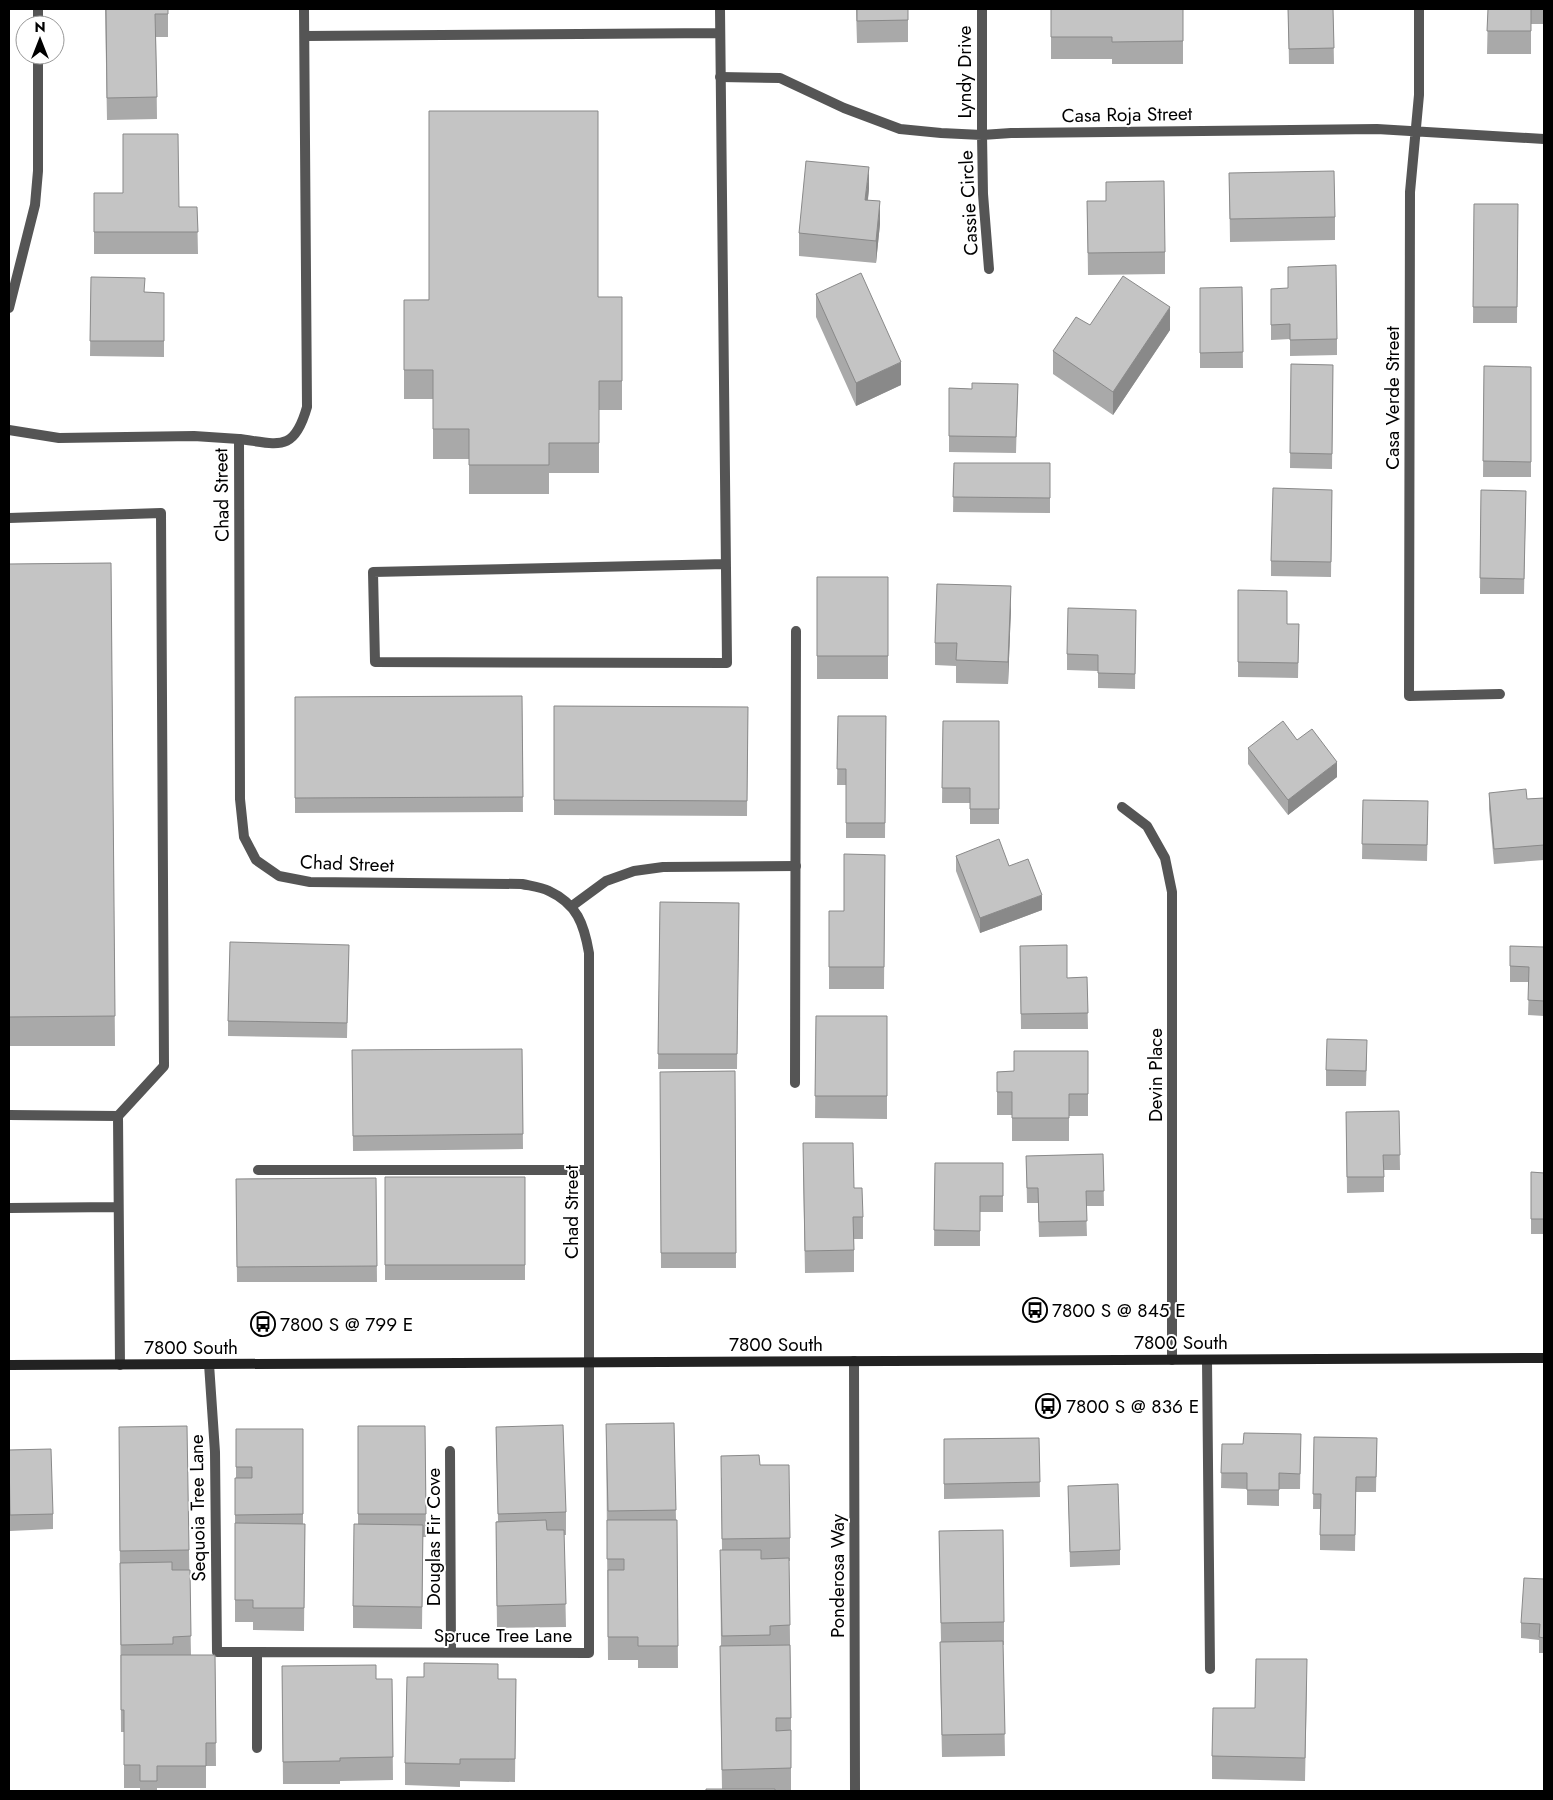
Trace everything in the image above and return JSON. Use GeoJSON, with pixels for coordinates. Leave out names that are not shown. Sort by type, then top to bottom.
{"type":"FeatureCollection","features":[{"type":"Feature","properties":{"kind":"main road","name":"7800 South"},"geometry":{"type":"LineString","coordinates":[[9,1365],[1544,1358]]}},
{"type":"Feature","properties":{"kind":"street"},"geometry":{"type":"LineString","coordinates":[[239,439],[278,444],[291,439],[302,424],[307,407],[304,9]]}},
{"type":"Feature","properties":{"kind":"street"},"geometry":{"type":"LineString","coordinates":[[720,9],[720,77],[726,564],[727,663],[375,662],[373,572],[726,564]]}},
{"type":"Feature","properties":{"kind":"street","name":"Lyndy Drive"},"geometry":{"type":"LineString","coordinates":[[982,9],[982,135]]}},
{"type":"Feature","properties":{"kind":"street","name":"Casa Verde Street"},"geometry":{"type":"LineString","coordinates":[[1418,9],[1419,95],[1410,202],[1410,696],[1500,694]]}},
{"type":"Feature","properties":{"kind":"street"},"geometry":{"type":"LineString","coordinates":[[304,36],[720,33]]}},
{"type":"Feature","properties":{"kind":"street"},"geometry":{"type":"LineString","coordinates":[[9,308],[35,205],[38,171],[38,65]]}},
{"type":"Feature","properties":{"kind":"street","name":"Casa Roja Street"},"geometry":{"type":"LineString","coordinates":[[720,77],[780,78],[844,108],[900,129],[941,133],[982,135],[1011,133],[1377,129],[1544,139]]}},
{"type":"Feature","properties":{"kind":"street","name":"Cassie Circle"},"geometry":{"type":"LineString","coordinates":[[982,135],[983,194],[989,269]]}},
{"type":"Feature","properties":{"kind":"street","name":"Chad Street"},"geometry":{"type":"LineString","coordinates":[[9,430],[58,438],[194,436],[239,439],[240,799],[244,837],[256,860],[279,876],[310,882],[522,884],[548,890],[572,906],[584,928],[589,953],[589,1362]]}},
{"type":"Feature","properties":{"kind":"street"},"geometry":{"type":"LineString","coordinates":[[9,518],[161,514],[164,1066],[118,1116],[120,1364]]}},
{"type":"Feature","properties":{"kind":"street"},"geometry":{"type":"LineString","coordinates":[[795,1083],[796,631]]}},
{"type":"Feature","properties":{"kind":"street","name":"Devin Place"},"geometry":{"type":"LineString","coordinates":[[1122,808],[1147,826],[1165,858],[1172,892],[1172,1360]]}},
{"type":"Feature","properties":{"kind":"street"},"geometry":{"type":"LineString","coordinates":[[572,906],[606,881],[634,871],[663,867],[796,866]]}},
{"type":"Feature","properties":{"kind":"street"},"geometry":{"type":"LineString","coordinates":[[9,1115],[118,1116]]}},
{"type":"Feature","properties":{"kind":"street"},"geometry":{"type":"LineString","coordinates":[[258,1170],[589,1170]]}},
{"type":"Feature","properties":{"kind":"street"},"geometry":{"type":"LineString","coordinates":[[9,1208],[118,1207]]}},
{"type":"Feature","properties":{"kind":"street"},"geometry":{"type":"LineString","coordinates":[[1207,1360],[1210,1669]]}},
{"type":"Feature","properties":{"kind":"street","name":"Ponderosa Way"},"geometry":{"type":"LineString","coordinates":[[854,1361],[855,1791]]}},
{"type":"Feature","properties":{"kind":"street","name":"Spruce Tree Lane"},"geometry":{"type":"LineString","coordinates":[[217,1652],[589,1653],[589,1362]]}},
{"type":"Feature","properties":{"kind":"street","name":"Sequoia Tree Lane"},"geometry":{"type":"LineString","coordinates":[[209,1364],[215,1452],[217,1652]]}},
{"type":"Feature","properties":{"kind":"street","name":"Douglas Fir Cove"},"geometry":{"type":"LineString","coordinates":[[450,1451],[451,1652]]}},
{"type":"Feature","properties":{"kind":"street"},"geometry":{"type":"LineString","coordinates":[[257,1652],[257,1748]]}},
{"type":"Feature","properties":{"kind":"building"},"geometry":{"type":"Polygon","coordinates":[[[106,9],[168,9],[168,14],[155,14],[157,97],[107,98],[106,9]]]}},
{"type":"Feature","properties":{"kind":"building"},"geometry":{"type":"Polygon","coordinates":[[[857,9],[908,9],[908,20],[857,21],[857,9]]]}},
{"type":"Feature","properties":{"kind":"building"},"geometry":{"type":"Polygon","coordinates":[[[1051,9],[1183,9],[1183,41],[1112,42],[1112,37],[1051,37],[1051,9]]]}},
{"type":"Feature","properties":{"kind":"building"},"geometry":{"type":"Polygon","coordinates":[[[1288,9],[1333,9],[1334,48],[1289,49],[1288,9]]]}},
{"type":"Feature","properties":{"kind":"building"},"geometry":{"type":"Polygon","coordinates":[[[1488,9],[1531,9],[1531,31],[1487,31],[1488,9]]]}},
{"type":"Feature","properties":{"kind":"building"},"geometry":{"type":"Polygon","coordinates":[[[429,111],[598,111],[598,297],[622,297],[622,381],[599,381],[599,443],[549,443],[549,465],[469,465],[469,429],[433,429],[433,370],[404,370],[404,300],[429,300],[429,111]]]}},
{"type":"Feature","properties":{"kind":"building"},"geometry":{"type":"Polygon","coordinates":[[[123,134],[178,134],[179,207],[197,207],[198,232],[94,232],[94,193],[123,193],[123,134]]]}},
{"type":"Feature","properties":{"kind":"building"},"geometry":{"type":"Polygon","coordinates":[[[806,161],[869,167],[865,200],[880,201],[876,241],[799,233],[806,161]]]}},
{"type":"Feature","properties":{"kind":"building"},"geometry":{"type":"Polygon","coordinates":[[[1334,171],[1335,217],[1230,219],[1229,173],[1334,171]]]}},
{"type":"Feature","properties":{"kind":"building"},"geometry":{"type":"Polygon","coordinates":[[[1164,181],[1165,252],[1088,253],[1087,201],[1106,201],[1106,182],[1164,181]]]}},
{"type":"Feature","properties":{"kind":"building"},"geometry":{"type":"Polygon","coordinates":[[[1474,204],[1518,204],[1517,307],[1473,307],[1474,204]]]}},
{"type":"Feature","properties":{"kind":"building"},"geometry":{"type":"Polygon","coordinates":[[[1336,265],[1337,339],[1290,340],[1290,324],[1271,325],[1271,289],[1288,288],[1288,267],[1336,265]]]}},
{"type":"Feature","properties":{"kind":"building"},"geometry":{"type":"Polygon","coordinates":[[[861,273],[901,362],[856,383],[816,294],[861,273]]]}},
{"type":"Feature","properties":{"kind":"building"},"geometry":{"type":"Polygon","coordinates":[[[1123,276],[1170,307],[1113,392],[1053,351],[1076,317],[1090,325],[1123,276]]]}},
{"type":"Feature","properties":{"kind":"building"},"geometry":{"type":"Polygon","coordinates":[[[91,277],[145,278],[144,292],[164,293],[164,341],[90,341],[91,277]]]}},
{"type":"Feature","properties":{"kind":"building"},"geometry":{"type":"Polygon","coordinates":[[[1242,287],[1243,352],[1200,353],[1200,288],[1242,287]]]}},
{"type":"Feature","properties":{"kind":"building"},"geometry":{"type":"Polygon","coordinates":[[[1291,364],[1333,365],[1332,454],[1290,453],[1291,364]]]}},
{"type":"Feature","properties":{"kind":"building"},"geometry":{"type":"Polygon","coordinates":[[[1484,366],[1531,367],[1531,462],[1483,461],[1484,366]]]}},
{"type":"Feature","properties":{"kind":"building"},"geometry":{"type":"Polygon","coordinates":[[[972,383],[1018,384],[1016,437],[949,436],[949,388],[972,389],[972,383]]]}},
{"type":"Feature","properties":{"kind":"building"},"geometry":{"type":"Polygon","coordinates":[[[954,463],[1050,463],[1050,498],[953,497],[954,463]]]}},
{"type":"Feature","properties":{"kind":"building"},"geometry":{"type":"Polygon","coordinates":[[[1273,488],[1332,490],[1331,562],[1271,561],[1273,488]]]}},
{"type":"Feature","properties":{"kind":"building"},"geometry":{"type":"Polygon","coordinates":[[[1481,490],[1526,491],[1524,579],[1480,578],[1481,490]]]}},
{"type":"Feature","properties":{"kind":"building"},"geometry":{"type":"Polygon","coordinates":[[[111,563],[115,1016],[9,1017],[9,564],[111,563]]]}},
{"type":"Feature","properties":{"kind":"building"},"geometry":{"type":"Polygon","coordinates":[[[817,577],[888,577],[888,656],[817,656],[817,577]]]}},
{"type":"Feature","properties":{"kind":"building"},"geometry":{"type":"Polygon","coordinates":[[[937,584],[1011,586],[1008,662],[956,660],[957,643],[935,643],[937,584]]]}},
{"type":"Feature","properties":{"kind":"building"},"geometry":{"type":"Polygon","coordinates":[[[1238,590],[1287,591],[1287,624],[1299,624],[1298,663],[1238,662],[1238,590]]]}},
{"type":"Feature","properties":{"kind":"building"},"geometry":{"type":"Polygon","coordinates":[[[1068,608],[1136,610],[1135,674],[1098,673],[1098,655],[1067,654],[1068,608]]]}},
{"type":"Feature","properties":{"kind":"building"},"geometry":{"type":"Polygon","coordinates":[[[522,696],[523,797],[295,798],[295,697],[522,696]]]}},
{"type":"Feature","properties":{"kind":"building"},"geometry":{"type":"Polygon","coordinates":[[[554,706],[748,707],[747,801],[554,800],[554,706]]]}},
{"type":"Feature","properties":{"kind":"building"},"geometry":{"type":"Polygon","coordinates":[[[838,716],[886,716],[885,823],[846,823],[846,769],[837,769],[838,716]]]}},
{"type":"Feature","properties":{"kind":"building"},"geometry":{"type":"Polygon","coordinates":[[[943,721],[999,721],[999,809],[970,809],[970,788],[942,788],[943,721]]]}},
{"type":"Feature","properties":{"kind":"building"},"geometry":{"type":"Polygon","coordinates":[[[1283,721],[1297,740],[1312,729],[1337,762],[1288,800],[1248,748],[1283,721]]]}},
{"type":"Feature","properties":{"kind":"building"},"geometry":{"type":"Polygon","coordinates":[[[1526,789],[1527,799],[1544,798],[1544,845],[1494,849],[1489,793],[1526,789]]]}},
{"type":"Feature","properties":{"kind":"building"},"geometry":{"type":"Polygon","coordinates":[[[1363,800],[1428,801],[1427,845],[1362,844],[1363,800]]]}},
{"type":"Feature","properties":{"kind":"building"},"geometry":{"type":"Polygon","coordinates":[[[999,839],[1009,866],[1028,859],[1042,895],[980,918],[956,856],[999,839]]]}},
{"type":"Feature","properties":{"kind":"building"},"geometry":{"type":"Polygon","coordinates":[[[844,854],[885,855],[884,967],[829,967],[829,911],[844,911],[844,854]]]}},
{"type":"Feature","properties":{"kind":"building"},"geometry":{"type":"Polygon","coordinates":[[[660,902],[739,903],[737,1054],[658,1054],[660,902]]]}},
{"type":"Feature","properties":{"kind":"building"},"geometry":{"type":"Polygon","coordinates":[[[230,942],[349,945],[347,1023],[228,1021],[230,942]]]}},
{"type":"Feature","properties":{"kind":"building"},"geometry":{"type":"Polygon","coordinates":[[[1067,945],[1067,978],[1087,977],[1088,1013],[1021,1014],[1020,946],[1067,945]]]}},
{"type":"Feature","properties":{"kind":"building"},"geometry":{"type":"Polygon","coordinates":[[[1510,946],[1544,947],[1544,1001],[1528,1000],[1529,967],[1510,966],[1510,946]]]}},
{"type":"Feature","properties":{"kind":"building"},"geometry":{"type":"Polygon","coordinates":[[[816,1016],[887,1016],[887,1096],[815,1096],[816,1016]]]}},
{"type":"Feature","properties":{"kind":"building"},"geometry":{"type":"Polygon","coordinates":[[[1327,1039],[1367,1040],[1366,1071],[1326,1070],[1327,1039]]]}},
{"type":"Feature","properties":{"kind":"building"},"geometry":{"type":"Polygon","coordinates":[[[522,1049],[523,1134],[353,1136],[352,1050],[522,1049]]]}},
{"type":"Feature","properties":{"kind":"building"},"geometry":{"type":"Polygon","coordinates":[[[1014,1051],[1088,1051],[1088,1094],[1069,1094],[1069,1118],[1012,1118],[1012,1092],[997,1092],[997,1072],[1014,1071],[1014,1051]]]}},
{"type":"Feature","properties":{"kind":"building"},"geometry":{"type":"Polygon","coordinates":[[[735,1071],[736,1253],[661,1253],[660,1072],[735,1071]]]}},
{"type":"Feature","properties":{"kind":"building"},"geometry":{"type":"Polygon","coordinates":[[[1399,1111],[1400,1155],[1383,1155],[1384,1177],[1347,1177],[1346,1112],[1399,1111]]]}},
{"type":"Feature","properties":{"kind":"building"},"geometry":{"type":"Polygon","coordinates":[[[803,1143],[853,1143],[854,1188],[862,1188],[863,1217],[853,1217],[854,1250],[805,1251],[803,1143]]]}},
{"type":"Feature","properties":{"kind":"building"},"geometry":{"type":"Polygon","coordinates":[[[1103,1154],[1104,1191],[1086,1191],[1087,1221],[1039,1222],[1038,1188],[1027,1188],[1026,1156],[1103,1154]]]}},
{"type":"Feature","properties":{"kind":"building"},"geometry":{"type":"Polygon","coordinates":[[[935,1163],[1003,1163],[1003,1196],[980,1196],[980,1231],[934,1230],[935,1163]]]}},
{"type":"Feature","properties":{"kind":"building"},"geometry":{"type":"Polygon","coordinates":[[[1531,1172],[1544,1173],[1544,1219],[1531,1219],[1531,1172]]]}},
{"type":"Feature","properties":{"kind":"building"},"geometry":{"type":"Polygon","coordinates":[[[385,1177],[525,1177],[525,1265],[385,1265],[385,1177]]]}},
{"type":"Feature","properties":{"kind":"building"},"geometry":{"type":"Polygon","coordinates":[[[376,1178],[377,1266],[237,1267],[236,1179],[376,1178]]]}},
{"type":"Feature","properties":{"kind":"building"},"geometry":{"type":"Polygon","coordinates":[[[674,1423],[676,1510],[608,1511],[606,1424],[674,1423]]]}},
{"type":"Feature","properties":{"kind":"building"},"geometry":{"type":"Polygon","coordinates":[[[563,1425],[566,1512],[498,1514],[496,1427],[563,1425]]]}},
{"type":"Feature","properties":{"kind":"building"},"geometry":{"type":"Polygon","coordinates":[[[187,1426],[189,1550],[120,1551],[119,1427],[187,1426]]]}},
{"type":"Feature","properties":{"kind":"building"},"geometry":{"type":"Polygon","coordinates":[[[358,1426],[425,1426],[426,1514],[358,1514],[358,1426]]]}},
{"type":"Feature","properties":{"kind":"building"},"geometry":{"type":"Polygon","coordinates":[[[236,1429],[303,1429],[303,1514],[235,1515],[235,1478],[252,1478],[252,1467],[236,1467],[236,1429]]]}},
{"type":"Feature","properties":{"kind":"building"},"geometry":{"type":"Polygon","coordinates":[[[1244,1433],[1301,1434],[1300,1474],[1279,1473],[1279,1490],[1247,1490],[1247,1473],[1221,1473],[1222,1444],[1243,1444],[1244,1433]]]}},
{"type":"Feature","properties":{"kind":"building"},"geometry":{"type":"Polygon","coordinates":[[[1314,1437],[1377,1438],[1376,1477],[1356,1477],[1355,1535],[1320,1535],[1321,1494],[1313,1494],[1314,1437]]]}},
{"type":"Feature","properties":{"kind":"building"},"geometry":{"type":"Polygon","coordinates":[[[1039,1438],[1040,1482],[944,1484],[944,1439],[1039,1438]]]}},
{"type":"Feature","properties":{"kind":"building"},"geometry":{"type":"Polygon","coordinates":[[[51,1449],[53,1514],[10,1515],[9,1450],[51,1449]]]}},
{"type":"Feature","properties":{"kind":"building"},"geometry":{"type":"Polygon","coordinates":[[[759,1455],[760,1465],[789,1465],[790,1538],[722,1539],[721,1456],[759,1455]]]}},
{"type":"Feature","properties":{"kind":"building"},"geometry":{"type":"Polygon","coordinates":[[[1118,1484],[1120,1550],[1070,1552],[1068,1486],[1118,1484]]]}},
{"type":"Feature","properties":{"kind":"building"},"geometry":{"type":"Polygon","coordinates":[[[546,1520],[547,1530],[564,1530],[566,1604],[497,1606],[496,1522],[546,1520]]]}},
{"type":"Feature","properties":{"kind":"building"},"geometry":{"type":"Polygon","coordinates":[[[607,1520],[677,1520],[678,1646],[638,1646],[638,1637],[608,1637],[608,1570],[624,1570],[624,1559],[607,1559],[607,1520]]]}},
{"type":"Feature","properties":{"kind":"building"},"geometry":{"type":"Polygon","coordinates":[[[235,1523],[305,1524],[304,1608],[253,1608],[253,1600],[235,1600],[235,1523]]]}},
{"type":"Feature","properties":{"kind":"building"},"geometry":{"type":"Polygon","coordinates":[[[354,1524],[423,1525],[422,1607],[353,1606],[354,1524]]]}},
{"type":"Feature","properties":{"kind":"building"},"geometry":{"type":"Polygon","coordinates":[[[1003,1530],[1004,1622],[941,1623],[939,1531],[1003,1530]]]}},
{"type":"Feature","properties":{"kind":"building"},"geometry":{"type":"Polygon","coordinates":[[[720,1550],[761,1550],[761,1559],[789,1558],[790,1625],[770,1626],[770,1635],[722,1636],[720,1550]]]}},
{"type":"Feature","properties":{"kind":"building"},"geometry":{"type":"Polygon","coordinates":[[[172,1562],[172,1570],[190,1570],[191,1636],[173,1637],[173,1644],[121,1645],[120,1563],[172,1562]]]}},
{"type":"Feature","properties":{"kind":"building"},"geometry":{"type":"Polygon","coordinates":[[[1524,1578],[1544,1579],[1544,1638],[1539,1637],[1540,1624],[1521,1623],[1524,1578]]]}},
{"type":"Feature","properties":{"kind":"building"},"geometry":{"type":"Polygon","coordinates":[[[1003,1641],[1005,1734],[942,1735],[940,1642],[1003,1641]]]}},
{"type":"Feature","properties":{"kind":"building"},"geometry":{"type":"Polygon","coordinates":[[[790,1645],[791,1718],[776,1718],[776,1731],[791,1730],[791,1768],[722,1770],[720,1646],[790,1645]]]}},
{"type":"Feature","properties":{"kind":"building"},"geometry":{"type":"Polygon","coordinates":[[[121,1655],[215,1655],[216,1743],[206,1743],[206,1766],[157,1766],[157,1781],[140,1781],[140,1765],[124,1765],[121,1655]]]}},
{"type":"Feature","properties":{"kind":"building"},"geometry":{"type":"Polygon","coordinates":[[[1256,1659],[1307,1659],[1305,1758],[1212,1756],[1213,1708],[1255,1708],[1256,1659]]]}},
{"type":"Feature","properties":{"kind":"building"},"geometry":{"type":"Polygon","coordinates":[[[424,1663],[498,1664],[498,1679],[516,1679],[515,1759],[460,1759],[460,1764],[405,1763],[407,1677],[424,1677],[424,1663]]]}},
{"type":"Feature","properties":{"kind":"building"},"geometry":{"type":"Polygon","coordinates":[[[376,1665],[376,1679],[392,1679],[393,1757],[340,1758],[340,1761],[283,1762],[282,1666],[376,1665]]]}},
{"type":"Feature","properties":{"kind":"building"},"geometry":{"type":"Polygon","coordinates":[[[706,1789],[775,1789],[775,1791],[706,1791],[706,1789]]]}},
{"type":"Feature","properties":{"kind":"place","name":"7800 S @ 845 E"},"geometry":{"type":"Point","coordinates":[1035,1310]}},
{"type":"Feature","properties":{"kind":"place","name":"7800 S @ 799 E"},"geometry":{"type":"Point","coordinates":[263,1324]}},
{"type":"Feature","properties":{"kind":"place","name":"7800 S @ 836 E"},"geometry":{"type":"Point","coordinates":[1048,1406]}}]}
